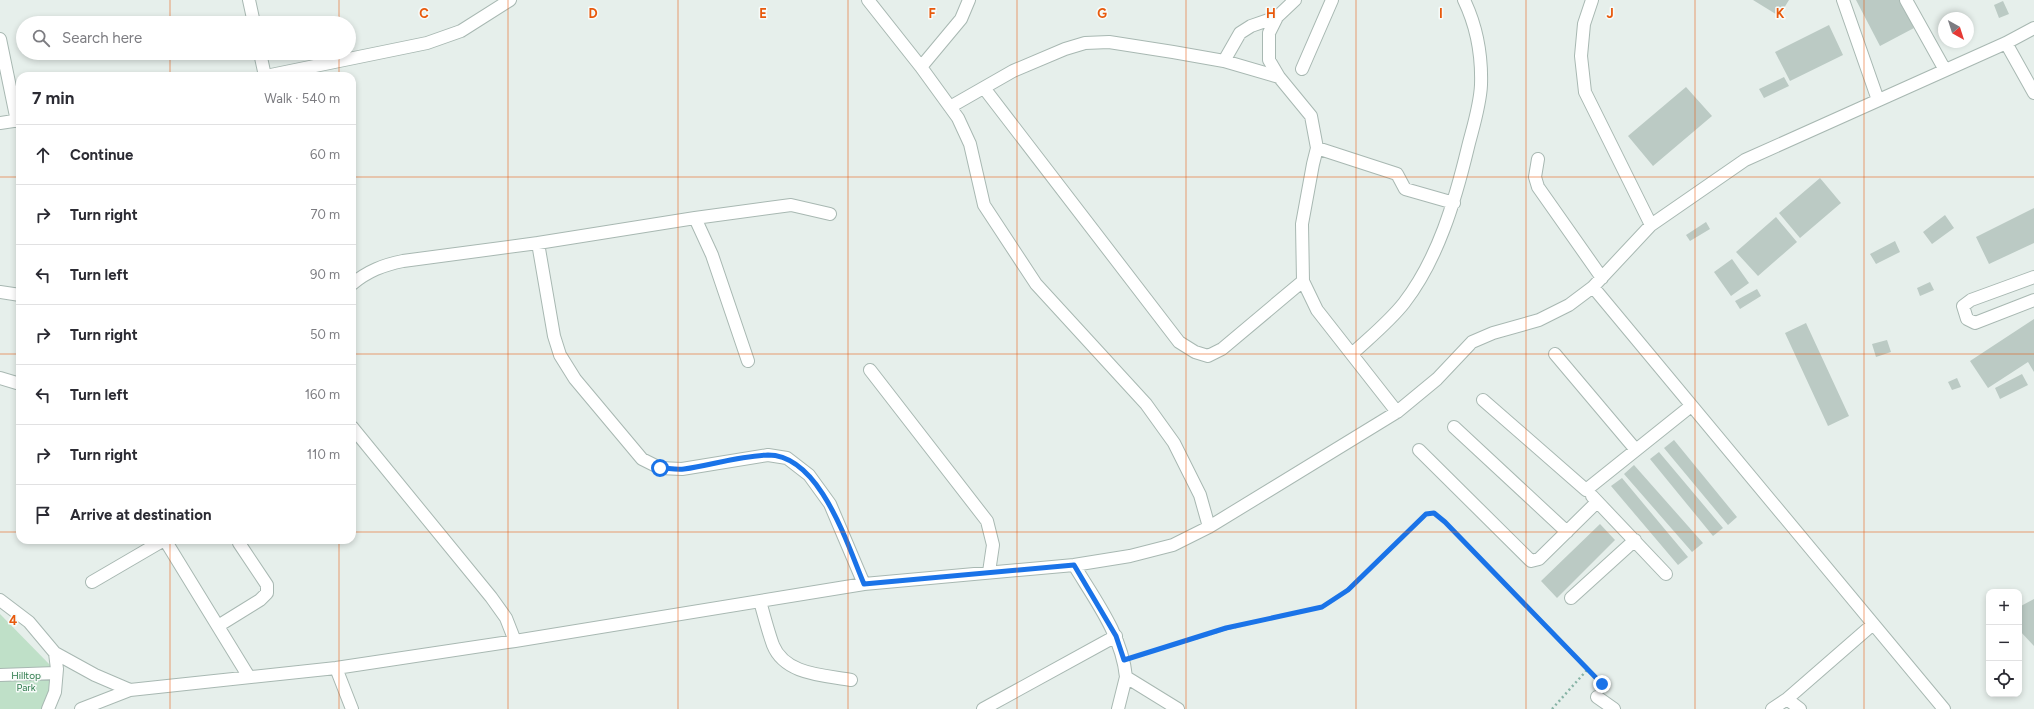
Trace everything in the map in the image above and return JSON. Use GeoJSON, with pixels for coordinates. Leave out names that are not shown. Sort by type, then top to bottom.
{"type":"FeatureCollection","features":[{"type":"Feature","properties":{"kind":"street"},"geometry":{"type":"LineString","coordinates":[[249,0],[252,16]]}},
{"type":"Feature","properties":{"kind":"street"},"geometry":{"type":"LineString","coordinates":[[356,57],[427,43],[461,31],[510,0]]}},
{"type":"Feature","properties":{"kind":"street"},"geometry":{"type":"LineString","coordinates":[[868,0],[921,67],[958,118],[970,144],[984,205],[999,230],[1036,284],[1146,404],[1174,443],[1200,495],[1209,527]]}},
{"type":"Feature","properties":{"kind":"street"},"geometry":{"type":"LineString","coordinates":[[921,67],[961,19],[969,0]]}},
{"type":"Feature","properties":{"kind":"street"},"geometry":{"type":"LineString","coordinates":[[1295,0],[1277,17],[1269,33],[1269,60],[1278,77],[1311,116],[1318,148],[1313,164],[1302,224],[1303,281],[1317,310],[1396,412]]}},
{"type":"Feature","properties":{"kind":"street"},"geometry":{"type":"LineString","coordinates":[[1302,69],[1332,0]]}},
{"type":"Feature","properties":{"kind":"street"},"geometry":{"type":"LineString","coordinates":[[1352,354],[1404,303],[1425,269],[1454,203],[1474,124],[1481,86],[1480,53],[1474,20],[1464,0]]}},
{"type":"Feature","properties":{"kind":"street"},"geometry":{"type":"LineString","coordinates":[[1592,0],[1584,24],[1581,56],[1585,92],[1651,225]]}},
{"type":"Feature","properties":{"kind":"street"},"geometry":{"type":"LineString","coordinates":[[1843,0],[1878,100]]}},
{"type":"Feature","properties":{"kind":"street"},"geometry":{"type":"LineString","coordinates":[[1906,0],[1945,70]]}},
{"type":"Feature","properties":{"kind":"street"},"geometry":{"type":"LineString","coordinates":[[1224,61],[1240,33],[1251,26],[1277,17]]}},
{"type":"Feature","properties":{"kind":"street"},"geometry":{"type":"LineString","coordinates":[[81,709],[130,690],[336,668],[515,641],[864,584],[1074,565],[1130,556],[1174,545],[1209,527],[1396,412],[1438,379],[1472,342],[1493,333],[1539,320],[1569,305],[1593,287],[1651,225],[1745,160],[2006,43],[2034,28]]}},
{"type":"Feature","properties":{"kind":"street"},"geometry":{"type":"LineString","coordinates":[[0,39],[16,111]]}},
{"type":"Feature","properties":{"kind":"street"},"geometry":{"type":"LineString","coordinates":[[950,107],[1014,71],[1064,49],[1085,43],[1109,42],[1224,61],[1278,77]]}},
{"type":"Feature","properties":{"kind":"street"},"geometry":{"type":"LineString","coordinates":[[2006,43],[2034,93]]}},
{"type":"Feature","properties":{"kind":"street"},"geometry":{"type":"LineString","coordinates":[[262,60],[264,72]]}},
{"type":"Feature","properties":{"kind":"street"},"geometry":{"type":"LineString","coordinates":[[285,72],[344,60]]}},
{"type":"Feature","properties":{"kind":"street"},"geometry":{"type":"LineString","coordinates":[[984,88],[1179,342],[1195,352],[1208,356],[1222,349],[1303,281]]}},
{"type":"Feature","properties":{"kind":"street"},"geometry":{"type":"LineString","coordinates":[[0,124],[16,120]]}},
{"type":"Feature","properties":{"kind":"street"},"geometry":{"type":"LineString","coordinates":[[1318,148],[1397,174],[1405,189],[1454,203]]}},
{"type":"Feature","properties":{"kind":"street"},"geometry":{"type":"LineString","coordinates":[[1538,158],[1535,177],[1538,187],[1602,278]]}},
{"type":"Feature","properties":{"kind":"street"},"geometry":{"type":"LineString","coordinates":[[356,281],[364,274],[383,265],[538,243],[695,218],[791,205],[830,214]]}},
{"type":"Feature","properties":{"kind":"street"},"geometry":{"type":"LineString","coordinates":[[695,218],[712,255],[748,361]]}},
{"type":"Feature","properties":{"kind":"street"},"geometry":{"type":"LineString","coordinates":[[538,243],[554,336],[560,355],[575,379],[642,459],[660,468],[682,469],[768,455],[787,458],[809,475],[830,504],[864,584]]}},
{"type":"Feature","properties":{"kind":"street"},"geometry":{"type":"LineString","coordinates":[[2034,277],[1971,300],[1963,306],[1967,319],[1975,323],[2034,300]]}},
{"type":"Feature","properties":{"kind":"street"},"geometry":{"type":"LineString","coordinates":[[1593,287],[1872,625],[1944,709]]}},
{"type":"Feature","properties":{"kind":"street"},"geometry":{"type":"LineString","coordinates":[[0,292],[16,294]]}},
{"type":"Feature","properties":{"kind":"street"},"geometry":{"type":"LineString","coordinates":[[1555,354],[1636,450]]}},
{"type":"Feature","properties":{"kind":"street"},"geometry":{"type":"LineString","coordinates":[[870,370],[987,522],[993,546],[989,572]]}},
{"type":"Feature","properties":{"kind":"street"},"geometry":{"type":"LineString","coordinates":[[0,378],[16,383]]}},
{"type":"Feature","properties":{"kind":"street"},"geometry":{"type":"LineString","coordinates":[[1483,400],[1586,490],[1666,574]]}},
{"type":"Feature","properties":{"kind":"street"},"geometry":{"type":"LineString","coordinates":[[1586,490],[1691,406]]}},
{"type":"Feature","properties":{"kind":"street"},"geometry":{"type":"LineString","coordinates":[[1454,427],[1567,532]]}},
{"type":"Feature","properties":{"kind":"street"},"geometry":{"type":"LineString","coordinates":[[356,432],[491,597],[506,618],[515,641]]}},
{"type":"Feature","properties":{"kind":"street"},"geometry":{"type":"LineString","coordinates":[[1419,450],[1531,560],[1539,559],[1598,502]]}},
{"type":"Feature","properties":{"kind":"street"},"geometry":{"type":"LineString","coordinates":[[1571,598],[1634,540]]}},
{"type":"Feature","properties":{"kind":"street"},"geometry":{"type":"LineString","coordinates":[[92,582],[157,544]]}},
{"type":"Feature","properties":{"kind":"street"},"geometry":{"type":"LineString","coordinates":[[167,544],[249,677]]}},
{"type":"Feature","properties":{"kind":"street"},"geometry":{"type":"LineString","coordinates":[[218,626],[260,600],[267,592],[267,584],[240,544]]}},
{"type":"Feature","properties":{"kind":"street"},"geometry":{"type":"LineString","coordinates":[[1074,565],[1116,636],[1124,660],[1126,677],[1118,709]]}},
{"type":"Feature","properties":{"kind":"street"},"geometry":{"type":"LineString","coordinates":[[0,600],[29,622],[54,653],[95,675],[130,690]]}},
{"type":"Feature","properties":{"kind":"street"},"geometry":{"type":"LineString","coordinates":[[760,601],[774,646],[787,663],[800,670],[851,680]]}},
{"type":"Feature","properties":{"kind":"street"},"geometry":{"type":"LineString","coordinates":[[1772,709],[1787,699],[1872,625]]}},
{"type":"Feature","properties":{"kind":"street"},"geometry":{"type":"LineString","coordinates":[[983,709],[1116,636]]}},
{"type":"Feature","properties":{"kind":"street"},"geometry":{"type":"LineString","coordinates":[[48,709],[55,692],[56,673],[54,653]]}},
{"type":"Feature","properties":{"kind":"street"},"geometry":{"type":"LineString","coordinates":[[336,668],[352,709]]}},
{"type":"Feature","properties":{"kind":"street"},"geometry":{"type":"LineString","coordinates":[[0,675],[56,673]]}},
{"type":"Feature","properties":{"kind":"street"},"geometry":{"type":"LineString","coordinates":[[1126,677],[1178,709]]}},
{"type":"Feature","properties":{"kind":"street"},"geometry":{"type":"LineString","coordinates":[[1601,694],[1614,709]]}},
{"type":"Feature","properties":{"kind":"street"},"geometry":{"type":"LineString","coordinates":[[1787,699],[1800,709]]}},
{"type":"Feature","properties":{"kind":"path"},"geometry":{"type":"LineString","coordinates":[[1124,660],[1226,628],[1322,607],[1348,590],[1426,514],[1434,513],[1445,522],[1587,670],[1601,694]]}},
{"type":"Feature","properties":{"kind":"path"},"geometry":{"type":"LineString","coordinates":[[1552,709],[1587,670]]}},
{"type":"Feature","properties":{"kind":"green space","name":"Hilltop Park"},"geometry":{"type":"Polygon","coordinates":[[[0,614],[50,665],[52,688],[41,709],[0,709],[0,614]]]}},
{"type":"Feature","properties":{"kind":"building"},"geometry":{"type":"Polygon","coordinates":[[[1753,0],[1789,0],[1779,16],[1753,0]]]}},
{"type":"Feature","properties":{"kind":"building"},"geometry":{"type":"Polygon","coordinates":[[[1856,0],[1900,0],[1914,28],[1880,46],[1856,0]]]}},
{"type":"Feature","properties":{"kind":"building"},"geometry":{"type":"Polygon","coordinates":[[[2003,1],[2009,14],[1999,18],[1994,5],[2003,1]]]}},
{"type":"Feature","properties":{"kind":"building"},"geometry":{"type":"Polygon","coordinates":[[[1829,25],[1843,55],[1790,81],[1775,52],[1829,25]]]}},
{"type":"Feature","properties":{"kind":"building"},"geometry":{"type":"Polygon","coordinates":[[[1784,77],[1789,86],[1764,98],[1759,89],[1784,77]]]}},
{"type":"Feature","properties":{"kind":"building"},"geometry":{"type":"Polygon","coordinates":[[[1686,87],[1712,116],[1653,166],[1628,136],[1686,87]]]}},
{"type":"Feature","properties":{"kind":"building"},"geometry":{"type":"Polygon","coordinates":[[[1820,178],[1841,203],[1800,238],[1779,213],[1820,178]]]}},
{"type":"Feature","properties":{"kind":"building"},"geometry":{"type":"Polygon","coordinates":[[[2034,208],[2034,243],[1989,264],[1976,237],[2034,208]]]}},
{"type":"Feature","properties":{"kind":"building"},"geometry":{"type":"Polygon","coordinates":[[[1945,215],[1954,228],[1932,244],[1923,232],[1945,215]]]}},
{"type":"Feature","properties":{"kind":"building"},"geometry":{"type":"Polygon","coordinates":[[[1776,217],[1797,242],[1758,276],[1736,252],[1776,217]]]}},
{"type":"Feature","properties":{"kind":"building"},"geometry":{"type":"Polygon","coordinates":[[[1706,222],[1710,229],[1690,241],[1686,235],[1706,222]]]}},
{"type":"Feature","properties":{"kind":"building"},"geometry":{"type":"Polygon","coordinates":[[[1895,241],[1900,252],[1876,264],[1870,254],[1895,241]]]}},
{"type":"Feature","properties":{"kind":"building"},"geometry":{"type":"Polygon","coordinates":[[[1732,259],[1749,283],[1731,296],[1714,272],[1732,259]]]}},
{"type":"Feature","properties":{"kind":"building"},"geometry":{"type":"Polygon","coordinates":[[[1930,282],[1934,290],[1920,296],[1917,288],[1930,282]]]}},
{"type":"Feature","properties":{"kind":"building"},"geometry":{"type":"Polygon","coordinates":[[[1757,289],[1761,296],[1740,309],[1735,301],[1757,289]]]}},
{"type":"Feature","properties":{"kind":"building"},"geometry":{"type":"Polygon","coordinates":[[[2034,319],[2034,372],[2028,362],[1988,388],[1970,361],[2034,319]]]}},
{"type":"Feature","properties":{"kind":"building"},"geometry":{"type":"Polygon","coordinates":[[[1806,323],[1849,416],[1828,426],[1785,333],[1806,323]]]}},
{"type":"Feature","properties":{"kind":"building"},"geometry":{"type":"Polygon","coordinates":[[[1887,340],[1891,352],[1876,357],[1872,344],[1887,340]]]}},
{"type":"Feature","properties":{"kind":"building"},"geometry":{"type":"Polygon","coordinates":[[[2022,374],[2028,385],[2000,399],[1995,388],[2022,374]]]}},
{"type":"Feature","properties":{"kind":"building"},"geometry":{"type":"Polygon","coordinates":[[[1957,378],[1961,387],[1952,390],[1948,382],[1957,378]]]}},
{"type":"Feature","properties":{"kind":"building"},"geometry":{"type":"Polygon","coordinates":[[[1674,440],[1737,517],[1728,525],[1664,448],[1674,440]]]}},
{"type":"Feature","properties":{"kind":"building"},"geometry":{"type":"Polygon","coordinates":[[[1659,452],[1723,528],[1713,536],[1650,459],[1659,452]]]}},
{"type":"Feature","properties":{"kind":"building"},"geometry":{"type":"Polygon","coordinates":[[[1634,465],[1703,543],[1692,552],[1624,474],[1634,465]]]}},
{"type":"Feature","properties":{"kind":"building"},"geometry":{"type":"Polygon","coordinates":[[[1622,478],[1688,557],[1678,565],[1611,486],[1622,478]]]}},
{"type":"Feature","properties":{"kind":"building"},"geometry":{"type":"Polygon","coordinates":[[[1600,524],[1615,540],[1557,598],[1541,581],[1600,524]]]}},
{"type":"Feature","properties":{"kind":"building"},"geometry":{"type":"Polygon","coordinates":[[[2034,599],[2034,646],[2022,633],[2022,605],[2034,599]]]}},
{"type":"Feature","properties":{"kind":"route"},"geometry":{"type":"LineString","coordinates":[[660,468],[682,469],[741,458],[768,455],[787,458],[809,475],[830,504],[864,584],[1074,565],[1116,636],[1124,660],[1226,628],[1322,607],[1348,590],[1426,514],[1434,513],[1445,522],[1554,637],[1602,684]]}}]}
